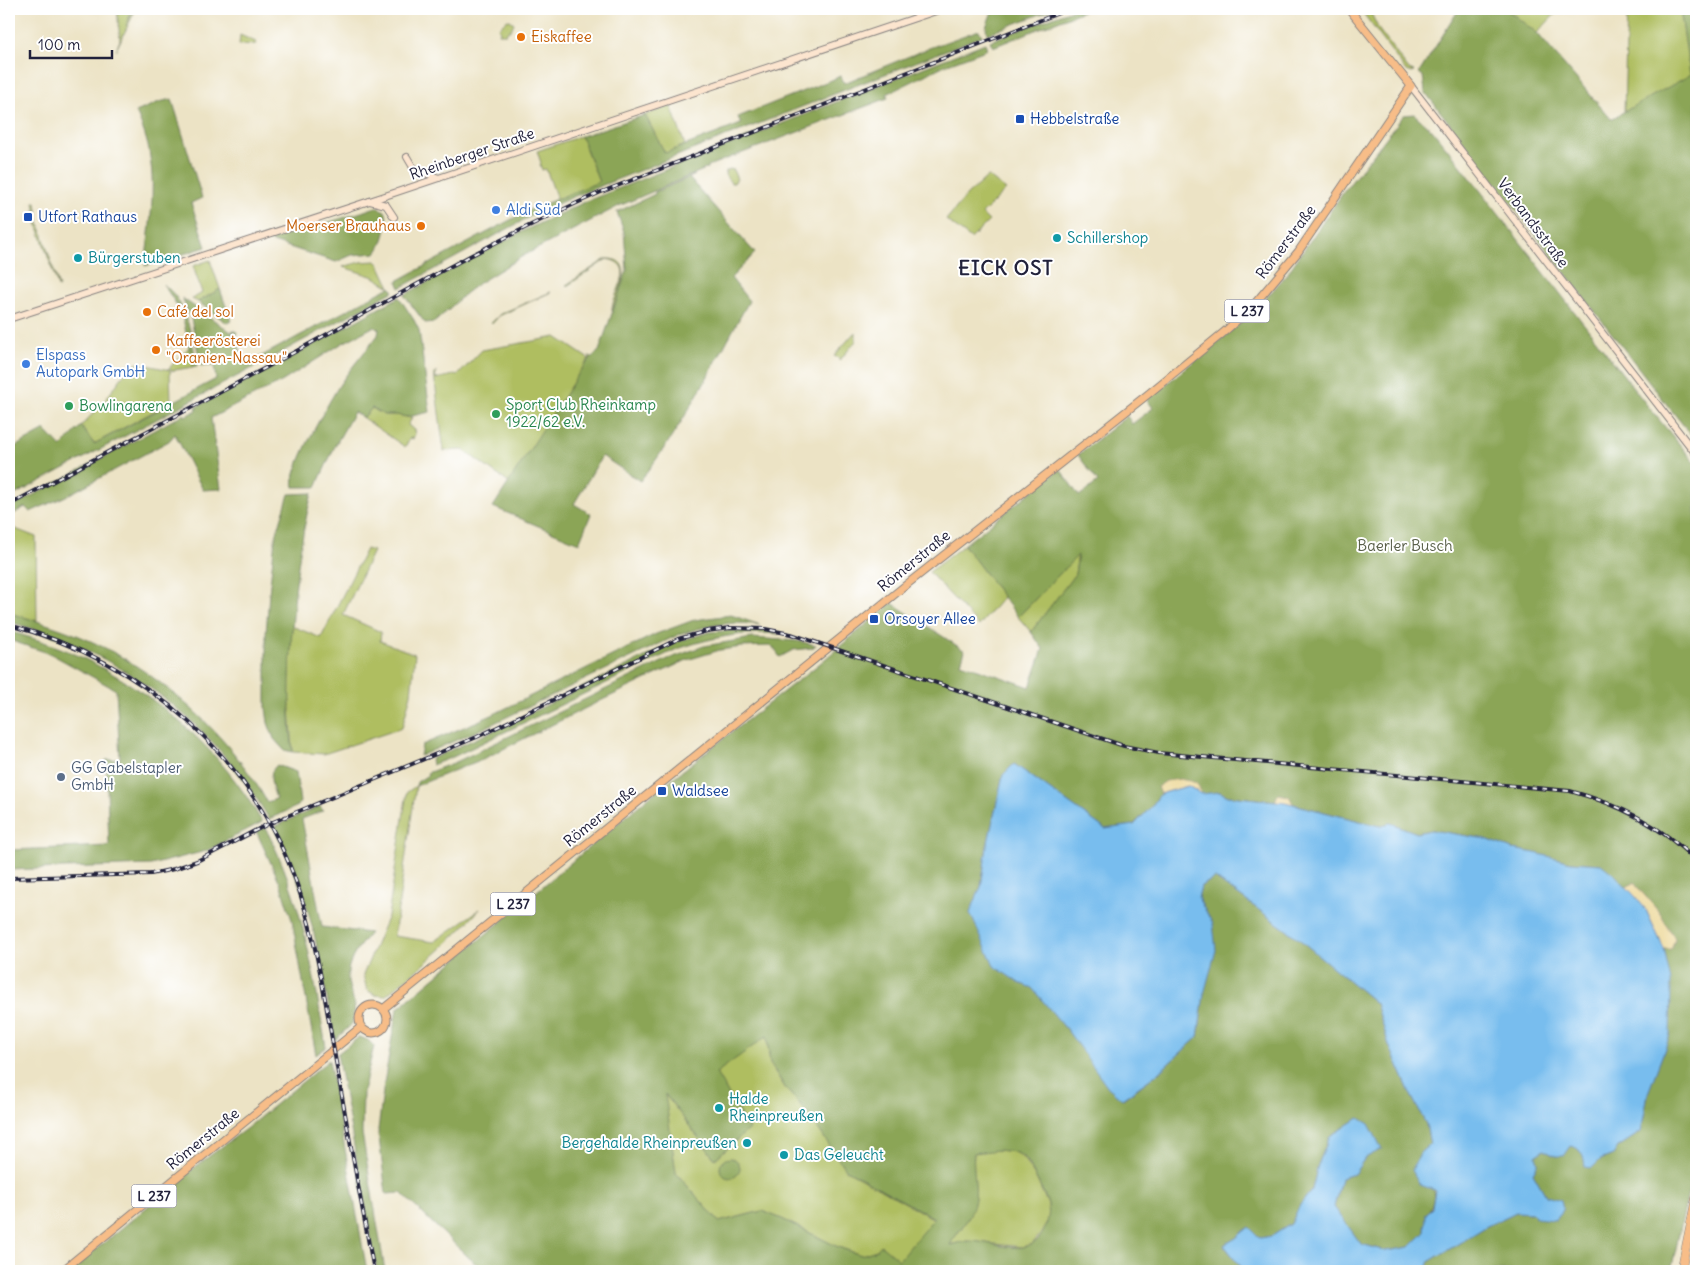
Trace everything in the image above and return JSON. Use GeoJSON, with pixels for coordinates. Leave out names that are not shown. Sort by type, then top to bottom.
{"type":"FeatureCollection","features":[{"type":"Feature","properties":{"kind":"highway"},"geometry":{"type":"LineString","coordinates":[[1681,1271],[1696,1198]]}},
{"type":"Feature","properties":{"kind":"main road","name":"Rheinberger Straße"},"geometry":{"type":"LineString","coordinates":[[9,319],[439,178],[942,9]]}},
{"type":"Feature","properties":{"kind":"main road","name":"Verbandsstraße"},"geometry":{"type":"LineString","coordinates":[[1349,9],[1411,86],[1567,290],[1696,454]]}},
{"type":"Feature","properties":{"kind":"main road","name":"Römerstraße"},"geometry":{"type":"LineString","coordinates":[[383,1009],[906,584],[1147,395],[1238,320],[1258,300],[1298,252],[1411,86]]}},
{"type":"Feature","properties":{"kind":"main road"},"geometry":{"type":"LineString","coordinates":[[407,157],[414,169],[439,178]]}},
{"type":"Feature","properties":{"kind":"main road"},"geometry":{"type":"LineString","coordinates":[[369,201],[386,205],[394,217]]}},
{"type":"Feature","properties":{"kind":"main road"},"geometry":{"type":"LineString","coordinates":[[373,1005],[383,1009],[387,1022],[382,1030],[371,1033],[361,1027],[360,1014],[365,1007],[373,1005]]}},
{"type":"Feature","properties":{"kind":"main road","name":"Römerstraße"},"geometry":{"type":"LineString","coordinates":[[62,1271],[361,1027]]}},
{"type":"Feature","properties":{"kind":"green space"},"geometry":{"type":"Polygon","coordinates":[[[117,9],[132,9],[126,26],[134,9],[136,9],[116,50],[120,40],[117,9]]]}},
{"type":"Feature","properties":{"kind":"green space"},"geometry":{"type":"Polygon","coordinates":[[[993,9],[1054,9],[987,34],[986,27],[993,9]]]}},
{"type":"Feature","properties":{"kind":"green space"},"geometry":{"type":"Polygon","coordinates":[[[1074,9],[1088,9],[993,47],[990,41],[1074,9]]]}},
{"type":"Feature","properties":{"kind":"green space"},"geometry":{"type":"Polygon","coordinates":[[[1360,9],[1369,9],[1379,30],[1409,70],[1414,72],[1406,71],[1360,9]]]}},
{"type":"Feature","properties":{"kind":"green space"},"geometry":{"type":"Polygon","coordinates":[[[1459,9],[1506,9],[1537,33],[1611,119],[1690,75],[1680,9],[1696,9],[1696,441],[1425,92],[1423,76],[1419,73],[1459,9]]]}},
{"type":"Feature","properties":{"kind":"green space"},"geometry":{"type":"Polygon","coordinates":[[[1506,9],[1560,9],[1537,33],[1506,9]]]}},
{"type":"Feature","properties":{"kind":"green space"},"geometry":{"type":"Polygon","coordinates":[[[1627,9],[1680,9],[1691,75],[1624,112],[1627,9]]]}},
{"type":"Feature","properties":{"kind":"green space"},"geometry":{"type":"Polygon","coordinates":[[[510,20],[514,23],[511,30],[508,30],[506,34],[499,34],[500,31],[498,29],[510,20]]]}},
{"type":"Feature","properties":{"kind":"green space"},"geometry":{"type":"Polygon","coordinates":[[[979,30],[982,36],[575,196],[535,214],[400,288],[397,281],[527,211],[599,182],[581,136],[645,115],[665,153],[741,124],[738,117],[841,76],[844,83],[929,48],[979,30]]]}},
{"type":"Feature","properties":{"kind":"green space"},"geometry":{"type":"Polygon","coordinates":[[[240,35],[256,42],[257,44],[239,45],[240,35]]]}},
{"type":"Feature","properties":{"kind":"green space"},"geometry":{"type":"Polygon","coordinates":[[[985,43],[987,48],[983,51],[945,65],[887,94],[888,98],[708,166],[708,168],[619,206],[523,256],[479,283],[435,322],[425,323],[404,295],[523,231],[587,201],[985,43]]]}},
{"type":"Feature","properties":{"kind":"green space"},"geometry":{"type":"Polygon","coordinates":[[[172,99],[202,198],[191,203],[206,247],[145,266],[151,212],[152,170],[143,128],[136,112],[159,102],[172,99]]]}},
{"type":"Feature","properties":{"kind":"green space"},"geometry":{"type":"Polygon","coordinates":[[[671,106],[685,145],[665,154],[645,115],[671,106]]]}},
{"type":"Feature","properties":{"kind":"green space","name":"Baerler Busch"},"geometry":{"type":"Polygon","coordinates":[[[1414,114],[1432,130],[1646,404],[1696,464],[1696,1157],[1671,1271],[1426,1271],[1430,1261],[1487,1226],[1516,1212],[1532,1213],[1555,1220],[1563,1210],[1546,1196],[1533,1173],[1538,1163],[1535,1155],[1544,1150],[1555,1156],[1571,1146],[1576,1147],[1584,1156],[1600,1160],[1613,1155],[1618,1147],[1641,1132],[1648,1093],[1670,1035],[1664,949],[1646,911],[1635,896],[1601,864],[1571,862],[1512,849],[1486,839],[1431,830],[1417,833],[1390,823],[1379,826],[1285,802],[1228,796],[1220,792],[1160,794],[1152,806],[1133,825],[1105,829],[1014,764],[1003,775],[987,847],[981,887],[970,913],[1019,983],[1032,987],[1123,1099],[1157,1074],[1198,1037],[1213,924],[1198,898],[1201,886],[1215,878],[1299,939],[1376,1003],[1389,1045],[1426,1124],[1430,1144],[1420,1153],[1432,1184],[1433,1200],[1426,1214],[1425,1232],[1410,1247],[1387,1251],[1361,1244],[1334,1207],[1341,1178],[1354,1174],[1365,1158],[1359,1118],[1330,1136],[1318,1165],[1312,1190],[1300,1205],[1291,1224],[1272,1236],[1260,1238],[1249,1227],[1224,1245],[1242,1268],[1247,1271],[988,1271],[965,1268],[950,1271],[483,1271],[401,1193],[386,1194],[378,1130],[397,1009],[650,796],[819,664],[892,603],[965,651],[961,663],[1030,687],[1043,649],[1031,632],[1075,574],[1078,555],[1018,617],[964,545],[1060,469],[1079,496],[1098,482],[1078,455],[1127,416],[1132,424],[1153,408],[1147,400],[1254,312],[1287,274],[1345,190],[1404,115],[1414,114]],[[767,1036],[716,1073],[749,1129],[715,1159],[665,1094],[676,1173],[719,1222],[762,1211],[838,1247],[861,1255],[877,1250],[881,1245],[899,1260],[934,1218],[845,1169],[808,1113],[786,1089],[770,1063],[767,1036]],[[998,1150],[974,1153],[974,1204],[966,1221],[950,1245],[964,1241],[976,1241],[1007,1247],[1023,1247],[1035,1242],[1042,1234],[1049,1210],[1037,1180],[1021,1155],[998,1150]]]}},
{"type":"Feature","properties":{"kind":"green space"},"geometry":{"type":"Polygon","coordinates":[[[581,136],[599,182],[557,199],[546,169],[542,170],[537,151],[581,136]]]}},
{"type":"Feature","properties":{"kind":"green space"},"geometry":{"type":"Polygon","coordinates":[[[733,170],[737,179],[734,183],[731,183],[725,175],[726,171],[733,170]]]}},
{"type":"Feature","properties":{"kind":"green space"},"geometry":{"type":"Polygon","coordinates":[[[695,175],[689,178],[755,253],[731,278],[749,301],[685,416],[640,481],[602,456],[574,504],[591,514],[579,543],[493,507],[579,373],[599,351],[627,270],[624,232],[617,212],[655,194],[655,192],[695,175]]]}},
{"type":"Feature","properties":{"kind":"green space"},"geometry":{"type":"Polygon","coordinates":[[[988,176],[1006,190],[982,214],[989,221],[971,239],[946,220],[967,195],[988,176]]]}},
{"type":"Feature","properties":{"kind":"green space"},"geometry":{"type":"Polygon","coordinates":[[[34,202],[36,202],[39,223],[59,287],[38,227],[34,202]]]}},
{"type":"Feature","properties":{"kind":"green space"},"geometry":{"type":"Polygon","coordinates":[[[376,207],[385,211],[387,220],[383,239],[376,253],[352,255],[336,262],[267,240],[335,220],[376,207]]]}},
{"type":"Feature","properties":{"kind":"green space"},"geometry":{"type":"Polygon","coordinates":[[[606,259],[567,286],[566,285],[606,259]]]}},
{"type":"Feature","properties":{"kind":"green space"},"geometry":{"type":"Polygon","coordinates":[[[607,259],[616,260],[622,267],[617,262],[607,259]]]}},
{"type":"Feature","properties":{"kind":"green space"},"geometry":{"type":"Polygon","coordinates":[[[210,260],[220,289],[198,302],[192,299],[202,293],[193,266],[210,260]]]}},
{"type":"Feature","properties":{"kind":"green space"},"geometry":{"type":"Polygon","coordinates":[[[376,261],[390,287],[374,277],[343,267],[360,262],[376,261]]]}},
{"type":"Feature","properties":{"kind":"green space"},"geometry":{"type":"Polygon","coordinates":[[[623,273],[623,278],[621,287],[612,311],[623,273]]]}},
{"type":"Feature","properties":{"kind":"green space"},"geometry":{"type":"Polygon","coordinates":[[[163,284],[178,300],[188,321],[197,367],[193,367],[182,313],[163,284]]]}},
{"type":"Feature","properties":{"kind":"green space"},"geometry":{"type":"Polygon","coordinates":[[[390,287],[394,291],[9,498],[9,450],[45,430],[61,447],[81,426],[94,444],[216,379],[214,366],[201,366],[191,319],[182,298],[234,334],[232,330],[237,332],[236,336],[245,365],[390,287]]]}},
{"type":"Feature","properties":{"kind":"green space"},"geometry":{"type":"Polygon","coordinates":[[[220,289],[231,321],[227,323],[198,302],[220,289]]]}},
{"type":"Feature","properties":{"kind":"green space"},"geometry":{"type":"Polygon","coordinates":[[[551,292],[499,316],[491,323],[500,314],[551,292]]]}},
{"type":"Feature","properties":{"kind":"green space"},"geometry":{"type":"Polygon","coordinates":[[[399,297],[419,330],[430,412],[407,417],[384,415],[372,408],[363,418],[354,412],[336,444],[316,487],[294,487],[297,467],[319,420],[335,392],[378,335],[379,329],[373,327],[341,344],[283,381],[211,418],[221,489],[203,490],[175,434],[169,441],[64,497],[30,512],[25,507],[9,517],[9,508],[184,414],[185,416],[197,410],[196,407],[264,372],[399,297]]]}},
{"type":"Feature","properties":{"kind":"green space"},"geometry":{"type":"Polygon","coordinates":[[[856,332],[856,341],[839,361],[839,358],[834,356],[856,332]]]}},
{"type":"Feature","properties":{"kind":"green space","name":"Sport Club Rheinkamp 1922/62 e.V."},"geometry":{"type":"Polygon","coordinates":[[[556,337],[589,359],[509,483],[463,450],[444,451],[434,375],[437,371],[435,379],[459,374],[482,350],[556,337]]]}},
{"type":"Feature","properties":{"kind":"green space"},"geometry":{"type":"Polygon","coordinates":[[[190,346],[193,367],[170,371],[171,402],[94,444],[81,426],[103,403],[125,373],[137,363],[170,370],[170,367],[190,346]]]}},
{"type":"Feature","properties":{"kind":"green space"},"geometry":{"type":"Polygon","coordinates":[[[372,408],[384,415],[412,418],[408,425],[414,430],[413,439],[410,438],[405,447],[363,418],[372,408]]]}},
{"type":"Feature","properties":{"kind":"green space"},"geometry":{"type":"Polygon","coordinates":[[[312,493],[300,549],[292,626],[290,725],[293,752],[284,750],[274,739],[268,723],[266,708],[266,633],[275,539],[289,494],[312,493]]]}},
{"type":"Feature","properties":{"kind":"green space"},"geometry":{"type":"Polygon","coordinates":[[[13,528],[36,537],[37,621],[9,613],[9,531],[13,528]]]}},
{"type":"Feature","properties":{"kind":"green space"},"geometry":{"type":"Polygon","coordinates":[[[964,545],[1003,597],[979,626],[929,572],[964,545]]]}},
{"type":"Feature","properties":{"kind":"green space"},"geometry":{"type":"Polygon","coordinates":[[[366,549],[373,551],[343,615],[381,632],[380,641],[415,654],[411,694],[402,728],[324,754],[293,752],[289,692],[292,626],[321,638],[366,549]]]}},
{"type":"Feature","properties":{"kind":"green space"},"geometry":{"type":"Polygon","coordinates":[[[1078,554],[1075,574],[1031,632],[1018,617],[1078,554]]]}},
{"type":"Feature","properties":{"kind":"green space"},"geometry":{"type":"Polygon","coordinates":[[[9,613],[85,638],[120,656],[170,690],[215,732],[235,755],[267,802],[276,799],[271,777],[277,765],[296,772],[300,802],[298,806],[269,819],[246,783],[220,751],[191,721],[159,694],[125,671],[88,651],[49,635],[9,622],[9,613]]]}},
{"type":"Feature","properties":{"kind":"green space"},"geometry":{"type":"Polygon","coordinates":[[[731,615],[760,625],[739,623],[719,625],[678,635],[484,728],[420,756],[422,745],[492,715],[656,634],[694,620],[731,615]]]}},
{"type":"Feature","properties":{"kind":"green space"},"geometry":{"type":"Polygon","coordinates":[[[752,629],[779,634],[726,636],[675,650],[453,757],[432,765],[431,759],[510,723],[675,642],[710,632],[752,629]]]}},
{"type":"Feature","properties":{"kind":"green space"},"geometry":{"type":"Polygon","coordinates":[[[9,631],[77,655],[105,669],[158,704],[183,724],[205,746],[245,795],[262,822],[206,851],[151,865],[9,870],[9,850],[109,846],[106,760],[120,759],[116,690],[51,654],[9,640],[9,631]]]}},
{"type":"Feature","properties":{"kind":"green space"},"geometry":{"type":"Polygon","coordinates":[[[752,638],[797,641],[816,645],[812,648],[793,650],[780,657],[772,646],[720,650],[687,660],[483,759],[416,786],[417,782],[428,775],[427,773],[456,762],[668,659],[704,646],[752,638]]]}},
{"type":"Feature","properties":{"kind":"green space"},"geometry":{"type":"Polygon","coordinates":[[[416,786],[394,936],[434,942],[480,909],[446,944],[398,986],[385,996],[375,995],[367,990],[363,975],[388,916],[407,792],[416,786]]]}},
{"type":"Feature","properties":{"kind":"green space"},"geometry":{"type":"Polygon","coordinates":[[[320,806],[323,811],[302,819],[322,927],[370,933],[353,957],[348,971],[349,986],[355,1008],[352,1024],[335,1040],[318,950],[309,915],[297,880],[274,827],[320,806]]]}},
{"type":"Feature","properties":{"kind":"green space"},"geometry":{"type":"Polygon","coordinates":[[[265,827],[289,881],[311,961],[326,1047],[316,1055],[292,920],[280,883],[256,831],[265,827]]]}},
{"type":"Feature","properties":{"kind":"green space"},"geometry":{"type":"Polygon","coordinates":[[[767,1036],[770,1064],[786,1089],[808,1113],[845,1169],[934,1219],[899,1261],[881,1246],[877,1250],[861,1255],[838,1247],[762,1211],[719,1222],[676,1173],[664,1093],[715,1159],[749,1129],[715,1073],[767,1036]]]}},
{"type":"Feature","properties":{"kind":"green space"},"geometry":{"type":"Polygon","coordinates":[[[359,1037],[368,1040],[374,1046],[363,1092],[362,1133],[385,1271],[377,1271],[337,1054],[359,1037]]]}},
{"type":"Feature","properties":{"kind":"green space"},"geometry":{"type":"Polygon","coordinates":[[[329,1060],[367,1271],[70,1271],[200,1163],[247,1128],[329,1060]]]}},
{"type":"Feature","properties":{"kind":"green space"},"geometry":{"type":"Polygon","coordinates":[[[998,1150],[1014,1152],[1023,1158],[1036,1178],[1048,1205],[1049,1219],[1040,1235],[1032,1244],[1022,1247],[967,1241],[949,1245],[965,1223],[975,1187],[974,1152],[998,1150]]]}},
{"type":"Feature","properties":{"kind":"green space"},"geometry":{"type":"Polygon","coordinates":[[[730,1158],[737,1161],[740,1168],[737,1175],[730,1178],[723,1175],[720,1168],[723,1161],[730,1158]]]}},
{"type":"Feature","properties":{"kind":"sand"},"geometry":{"type":"Polygon","coordinates":[[[1180,779],[1197,784],[1201,794],[1188,786],[1160,794],[1157,787],[1166,781],[1180,779]]]}},
{"type":"Feature","properties":{"kind":"sand"},"geometry":{"type":"Polygon","coordinates":[[[1278,794],[1289,796],[1294,805],[1275,801],[1278,794]]]}},
{"type":"Feature","properties":{"kind":"sand"},"geometry":{"type":"Polygon","coordinates":[[[1634,883],[1659,912],[1675,939],[1671,949],[1664,949],[1646,910],[1626,887],[1634,883]]]}},
{"type":"Feature","properties":{"kind":"water"},"geometry":{"type":"Polygon","coordinates":[[[1014,764],[1105,829],[1134,825],[1152,806],[1160,794],[1188,786],[1201,794],[1220,792],[1228,796],[1285,802],[1379,826],[1390,823],[1417,833],[1431,830],[1486,839],[1512,849],[1571,862],[1601,864],[1616,876],[1646,910],[1664,949],[1671,982],[1670,1035],[1648,1093],[1641,1132],[1618,1147],[1613,1155],[1600,1160],[1592,1168],[1585,1167],[1580,1151],[1571,1146],[1564,1156],[1555,1156],[1544,1150],[1536,1155],[1538,1163],[1533,1173],[1546,1196],[1561,1200],[1563,1210],[1555,1220],[1536,1218],[1532,1213],[1516,1212],[1487,1226],[1430,1261],[1426,1271],[1247,1271],[1242,1268],[1224,1245],[1249,1227],[1260,1238],[1272,1236],[1291,1224],[1300,1205],[1312,1190],[1318,1165],[1330,1136],[1359,1118],[1369,1124],[1382,1149],[1365,1158],[1354,1174],[1341,1178],[1334,1207],[1361,1244],[1386,1251],[1410,1247],[1425,1232],[1426,1214],[1432,1208],[1435,1190],[1420,1185],[1412,1170],[1420,1153],[1430,1144],[1426,1124],[1389,1045],[1376,1003],[1299,939],[1215,878],[1201,886],[1198,898],[1213,924],[1216,950],[1204,994],[1198,1037],[1157,1074],[1122,1099],[1108,1087],[1067,1030],[1032,988],[1019,983],[994,966],[970,913],[981,887],[987,847],[1003,775],[1014,764]]]}},
{"type":"Feature","properties":{"kind":"railway"},"geometry":{"type":"LineString","coordinates":[[9,505],[256,373],[443,270],[560,211],[599,193],[1069,9]]}},
{"type":"Feature","properties":{"kind":"railway"},"geometry":{"type":"LineString","coordinates":[[9,625],[59,641],[106,663],[149,690],[189,722],[224,758],[255,799],[280,844],[300,893],[317,956],[374,1271]]}},
{"type":"Feature","properties":{"kind":"railway"},"geometry":{"type":"LineString","coordinates":[[9,878],[151,874],[174,869],[197,861],[268,824],[477,737],[678,639],[707,631],[730,628],[765,629],[791,634],[1124,746],[1159,753],[1570,791],[1605,802],[1638,817],[1668,837],[1696,861]]}},
{"type":"Feature","properties":{"kind":"place","name":"Eiskaffee"},"geometry":{"type":"Point","coordinates":[521,37]}},
{"type":"Feature","properties":{"kind":"place","name":"Hebbelstraße"},"geometry":{"type":"Point","coordinates":[1020,119]}},
{"type":"Feature","properties":{"kind":"place","name":"Aldi Süd"},"geometry":{"type":"Point","coordinates":[496,210]}},
{"type":"Feature","properties":{"kind":"place","name":"Utfort Rathaus"},"geometry":{"type":"Point","coordinates":[28,217]}},
{"type":"Feature","properties":{"kind":"place","name":"Moerser Brauhaus"},"geometry":{"type":"Point","coordinates":[421,226]}},
{"type":"Feature","properties":{"kind":"place","name":"Schillershop"},"geometry":{"type":"Point","coordinates":[1057,238]}},
{"type":"Feature","properties":{"kind":"place","name":"Bürgerstuben"},"geometry":{"type":"Point","coordinates":[78,258]}},
{"type":"Feature","properties":{"kind":"place","name":"Café del sol"},"geometry":{"type":"Point","coordinates":[147,312]}},
{"type":"Feature","properties":{"kind":"place","name":"Kaffeerösterei \"Oranien-Nassau\""},"geometry":{"type":"Point","coordinates":[156,350]}},
{"type":"Feature","properties":{"kind":"place","name":"Elspass Autopark GmbH"},"geometry":{"type":"Point","coordinates":[26,364]}},
{"type":"Feature","properties":{"kind":"place","name":"Bowlingarena"},"geometry":{"type":"Point","coordinates":[69,406]}},
{"type":"Feature","properties":{"kind":"place","name":"Sport Club Rheinkamp 1922/62 e.V."},"geometry":{"type":"Point","coordinates":[496,414]}},
{"type":"Feature","properties":{"kind":"place","name":"Orsoyer Allee"},"geometry":{"type":"Point","coordinates":[874,619]}},
{"type":"Feature","properties":{"kind":"place","name":"GG Gabelstapler GmbH"},"geometry":{"type":"Point","coordinates":[61,777]}},
{"type":"Feature","properties":{"kind":"place","name":"Waldsee"},"geometry":{"type":"Point","coordinates":[662,791]}},
{"type":"Feature","properties":{"kind":"place","name":"Halde Rheinpreußen"},"geometry":{"type":"Point","coordinates":[719,1108]}},
{"type":"Feature","properties":{"kind":"place","name":"Bergehalde Rheinpreußen"},"geometry":{"type":"Point","coordinates":[747,1143]}},
{"type":"Feature","properties":{"kind":"place","name":"Das Geleucht"},"geometry":{"type":"Point","coordinates":[784,1155]}},
{"type":"Feature","properties":{"kind":"district","name":"EICK OST"},"geometry":{"type":"Point","coordinates":[1006,268]}}]}
